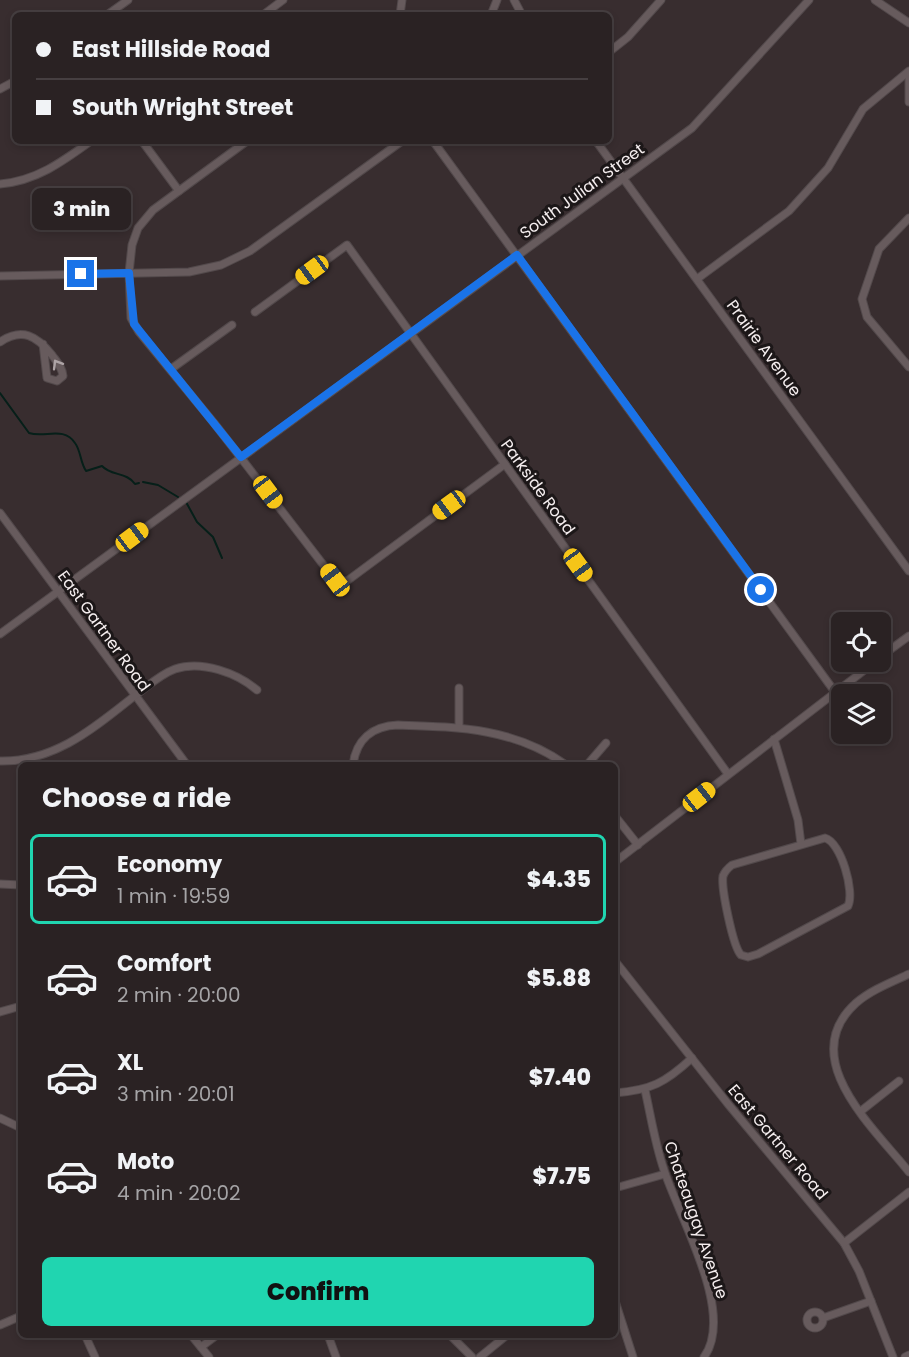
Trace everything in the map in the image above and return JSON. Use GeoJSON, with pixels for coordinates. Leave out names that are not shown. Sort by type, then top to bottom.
{"type":"FeatureCollection","features":[{"type":"Feature","properties":{"kind":"street"},"geometry":{"type":"LineString","coordinates":[[111,12],[128,0]]}},
{"type":"Feature","properties":{"kind":"street"},"geometry":{"type":"LineString","coordinates":[[267,12],[283,0]]}},
{"type":"Feature","properties":{"kind":"street"},"geometry":{"type":"LineString","coordinates":[[612,50],[628,37],[661,0]]}},
{"type":"Feature","properties":{"kind":"street","name":"South Julian Street"},"geometry":{"type":"LineString","coordinates":[[0,634],[700,122],[809,0]]}},
{"type":"Feature","properties":{"kind":"street"},"geometry":{"type":"LineString","coordinates":[[875,0],[909,23]]}},
{"type":"Feature","properties":{"kind":"street"},"geometry":{"type":"LineString","coordinates":[[909,73],[909,102]]}},
{"type":"Feature","properties":{"kind":"street"},"geometry":{"type":"LineString","coordinates":[[697,279],[789,211],[828,168],[863,109],[909,73]]}},
{"type":"Feature","properties":{"kind":"street"},"geometry":{"type":"LineString","coordinates":[[0,184],[36,176],[87,144]]}},
{"type":"Feature","properties":{"kind":"street"},"geometry":{"type":"LineString","coordinates":[[144,144],[179,191]]}},
{"type":"Feature","properties":{"kind":"street"},"geometry":{"type":"LineString","coordinates":[[243,144],[153,210],[138,228],[132,245],[129,273],[134,324],[241,457],[335,580],[347,581],[505,464]]}},
{"type":"Feature","properties":{"kind":"street"},"geometry":{"type":"LineString","coordinates":[[0,276],[204,270],[235,259],[398,144]]}},
{"type":"Feature","properties":{"kind":"street"},"geometry":{"type":"LineString","coordinates":[[435,144],[831,687]]}},
{"type":"Feature","properties":{"kind":"street","name":"Prairie Avenue"},"geometry":{"type":"LineString","coordinates":[[598,144],[909,571]]}},
{"type":"Feature","properties":{"kind":"street"},"geometry":{"type":"LineString","coordinates":[[909,218],[879,249],[862,299],[867,317],[909,367]]}},
{"type":"Feature","properties":{"kind":"street","name":"Parkside Road"},"geometry":{"type":"LineString","coordinates":[[255,312],[347,245],[728,774]]}},
{"type":"Feature","properties":{"kind":"street"},"geometry":{"type":"LineString","coordinates":[[171,369],[232,325]]}},
{"type":"Feature","properties":{"kind":"street"},"geometry":{"type":"LineString","coordinates":[[0,342],[18,334],[30,334],[43,344],[63,372],[57,381],[47,378],[43,344]]}},
{"type":"Feature","properties":{"kind":"street","name":"East Gartner Road"},"geometry":{"type":"LineString","coordinates":[[0,513],[185,762]]}},
{"type":"Feature","properties":{"kind":"street"},"geometry":{"type":"LineString","coordinates":[[891,649],[909,636]]}},
{"type":"Feature","properties":{"kind":"street"},"geometry":{"type":"LineString","coordinates":[[0,761],[30,759],[68,745],[165,673],[186,666],[206,667],[233,675],[257,690]]}},
{"type":"Feature","properties":{"kind":"street"},"geometry":{"type":"LineString","coordinates":[[846,684],[862,672]]}},
{"type":"Feature","properties":{"kind":"street"},"geometry":{"type":"LineString","coordinates":[[459,688],[459,727]]}},
{"type":"Feature","properties":{"kind":"street"},"geometry":{"type":"LineString","coordinates":[[618,860],[831,695]]}},
{"type":"Feature","properties":{"kind":"street"},"geometry":{"type":"LineString","coordinates":[[354,762],[357,748],[364,737],[384,727],[459,727],[508,735],[539,748],[561,762]]}},
{"type":"Feature","properties":{"kind":"street"},"geometry":{"type":"LineString","coordinates":[[774,739],[798,820],[801,844]]}},
{"type":"Feature","properties":{"kind":"street"},"geometry":{"type":"LineString","coordinates":[[589,762],[606,743]]}},
{"type":"Feature","properties":{"kind":"street"},"geometry":{"type":"LineString","coordinates":[[618,820],[638,844]]}},
{"type":"Feature","properties":{"kind":"street"},"geometry":{"type":"LineString","coordinates":[[825,838],[835,845],[851,891],[848,906],[842,912],[758,954],[748,957],[741,955],[735,944],[724,874],[732,865],[801,844],[825,838]]}},
{"type":"Feature","properties":{"kind":"street"},"geometry":{"type":"LineString","coordinates":[[0,884],[18,885]]}},
{"type":"Feature","properties":{"kind":"street","name":"East Gartner Road"},"geometry":{"type":"LineString","coordinates":[[618,965],[844,1243],[871,1301],[893,1357]]}},
{"type":"Feature","properties":{"kind":"street"},"geometry":{"type":"LineString","coordinates":[[909,974],[859,1001],[848,1012],[838,1029],[834,1050],[836,1070],[843,1088],[909,1172]]}},
{"type":"Feature","properties":{"kind":"street"},"geometry":{"type":"LineString","coordinates":[[0,1012],[18,1007]]}},
{"type":"Feature","properties":{"kind":"street"},"geometry":{"type":"LineString","coordinates":[[618,1093],[645,1089],[667,1080],[692,1058]]}},
{"type":"Feature","properties":{"kind":"street"},"geometry":{"type":"LineString","coordinates":[[861,1111],[899,1081]]}},
{"type":"Feature","properties":{"kind":"street","name":"Chateaugay Avenue"},"geometry":{"type":"LineString","coordinates":[[645,1089],[665,1174],[702,1268],[712,1306],[714,1334],[704,1357]]}},
{"type":"Feature","properties":{"kind":"street"},"geometry":{"type":"LineString","coordinates":[[0,1118],[18,1127]]}},
{"type":"Feature","properties":{"kind":"street"},"geometry":{"type":"LineString","coordinates":[[618,1187],[665,1174]]}},
{"type":"Feature","properties":{"kind":"street"},"geometry":{"type":"LineString","coordinates":[[844,1243],[909,1192]]}},
{"type":"Feature","properties":{"kind":"street"},"geometry":{"type":"LineString","coordinates":[[823,1318],[871,1301]]}},
{"type":"Feature","properties":{"kind":"street"},"geometry":{"type":"LineString","coordinates":[[618,1310],[633,1357]]}},
{"type":"Feature","properties":{"kind":"street"},"geometry":{"type":"LineString","coordinates":[[0,1325],[18,1317]]}},
{"type":"Feature","properties":{"kind":"street"},"geometry":{"type":"LineString","coordinates":[[86,1338],[94,1357]]}},
{"type":"Feature","properties":{"kind":"street"},"geometry":{"type":"LineString","coordinates":[[194,1338],[209,1357]]}},
{"type":"Feature","properties":{"kind":"street"},"geometry":{"type":"LineString","coordinates":[[201,1347],[213,1338]]}},
{"type":"Feature","properties":{"kind":"street"},"geometry":{"type":"LineString","coordinates":[[329,1338],[336,1357]]}},
{"type":"Feature","properties":{"kind":"street"},"geometry":{"type":"LineString","coordinates":[[453,1338],[472,1357]]}},
{"type":"Feature","properties":{"kind":"street"},"geometry":{"type":"LineString","coordinates":[[480,1357],[503,1338]]}},
{"type":"Feature","properties":{"kind":"street"},"geometry":{"type":"LineString","coordinates":[[905,1357],[909,1355]]}},
{"type":"Feature","properties":{"kind":"waterway"},"geometry":{"type":"LineString","coordinates":[[0,393],[29,433],[60,434],[71,438],[77,446],[86,471],[102,466],[132,480],[135,484],[139,483]]}},
{"type":"Feature","properties":{"kind":"waterway"},"geometry":{"type":"LineString","coordinates":[[143,482],[158,485],[178,497]]}},
{"type":"Feature","properties":{"kind":"waterway"},"geometry":{"type":"LineString","coordinates":[[186,502],[197,522],[213,537],[222,558]]}},
{"type":"Feature","properties":{"kind":"route"},"geometry":{"type":"LineString","coordinates":[[81,274],[129,273],[130,313],[134,324],[241,457],[517,255],[761,590]]}}]}
